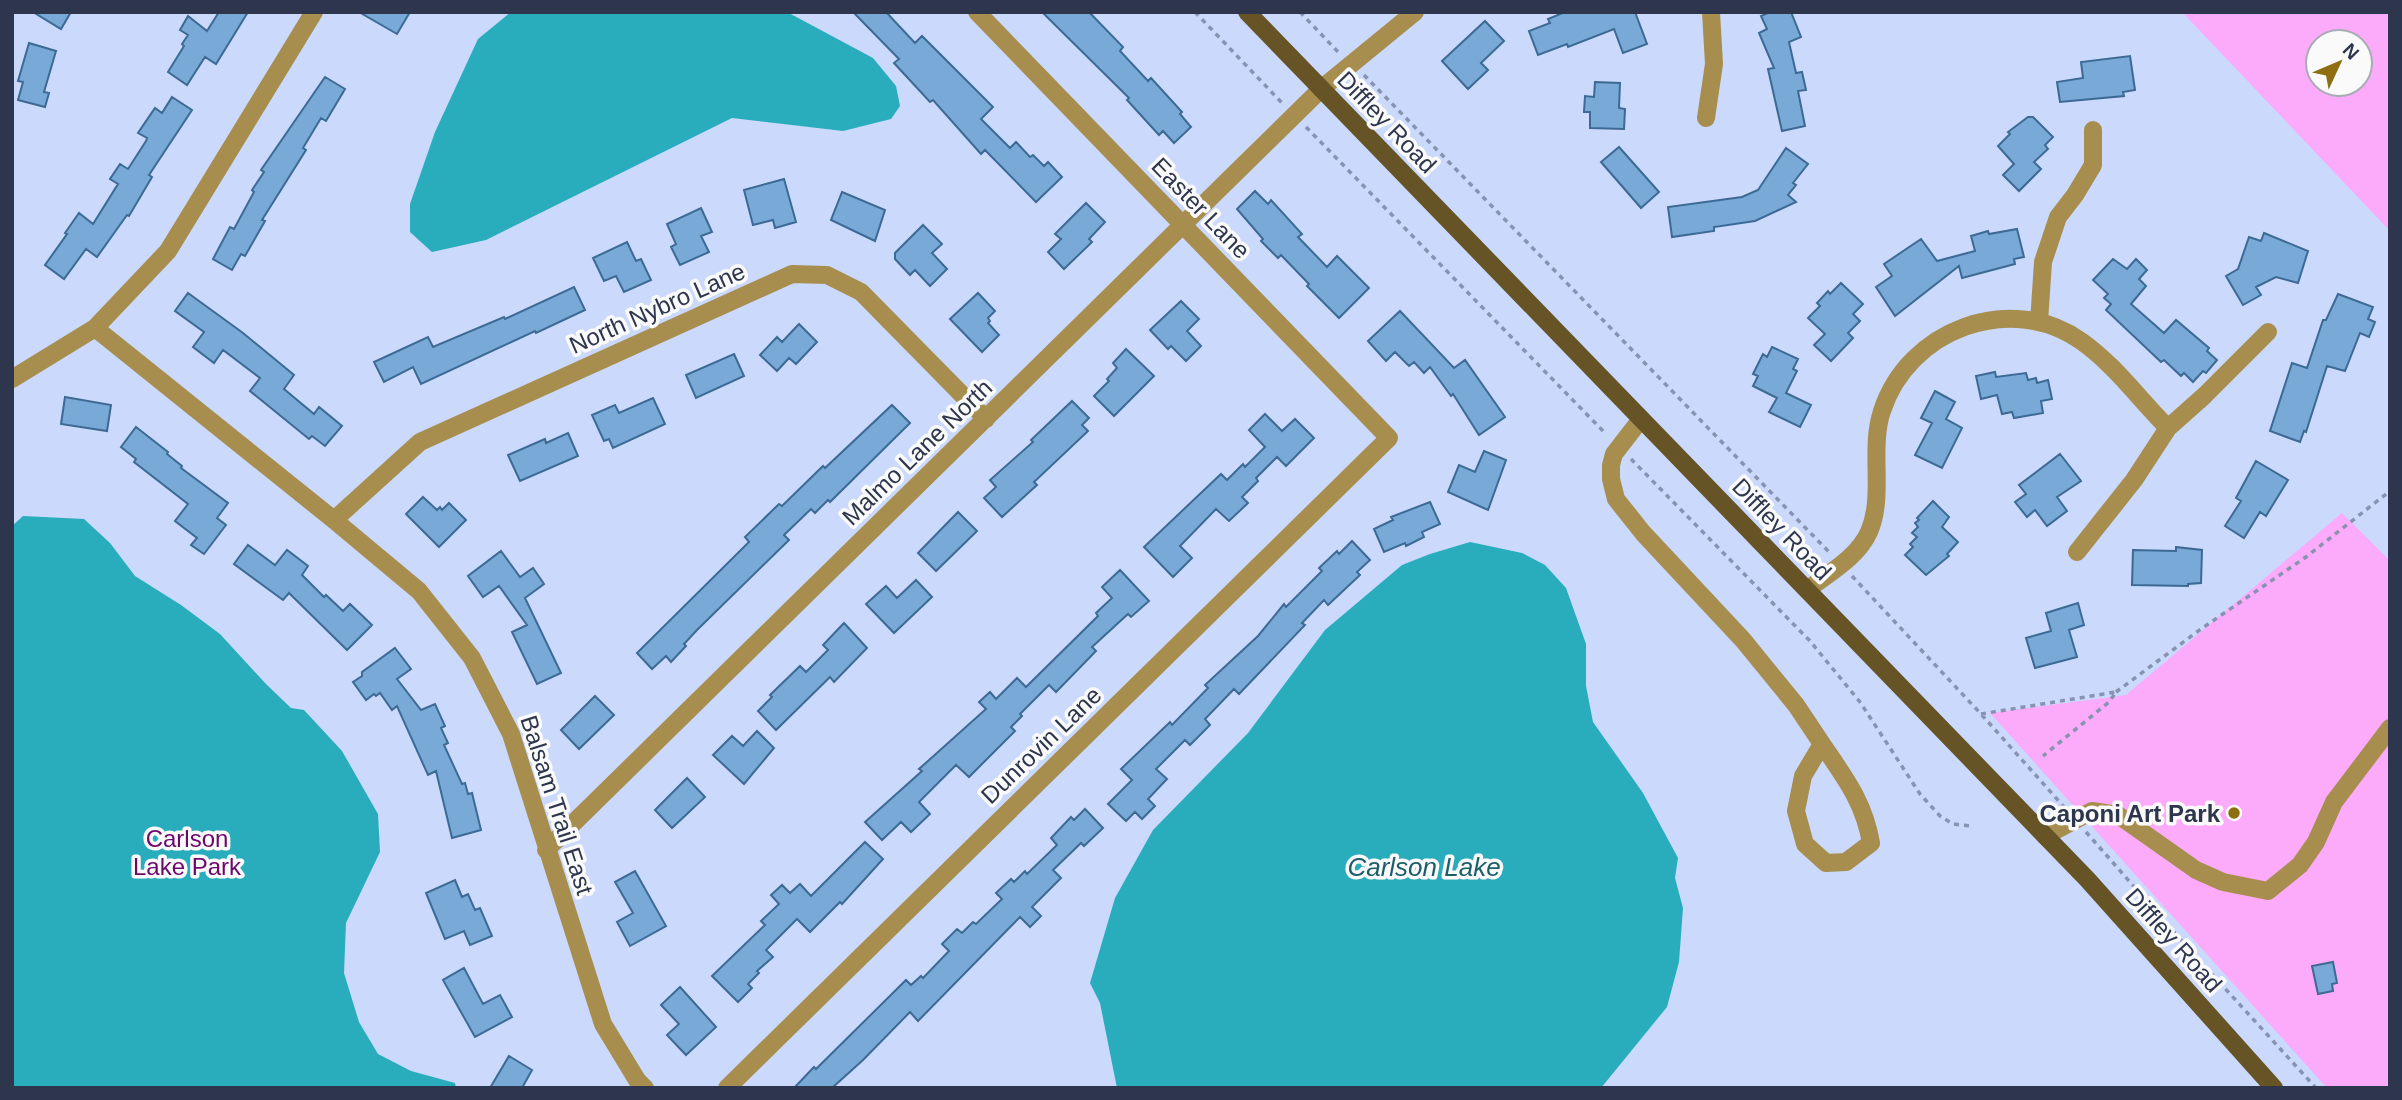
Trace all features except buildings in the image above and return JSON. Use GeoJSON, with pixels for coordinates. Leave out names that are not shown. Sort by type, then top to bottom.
{"type":"FeatureCollection","features":[{"type":"Feature","properties":{"kind":"main road","name":"Diffley Road"},"geometry":{"type":"LineString","coordinates":[[1247,12],[2087,879],[2274,1088]]}},
{"type":"Feature","properties":{"kind":"street"},"geometry":{"type":"LineString","coordinates":[[12,379],[96,328],[168,251],[314,12]]}},
{"type":"Feature","properties":{"kind":"street","name":"Easter Lane"},"geometry":{"type":"LineString","coordinates":[[977,12],[1389,438]]}},
{"type":"Feature","properties":{"kind":"street","name":"Malmo Lane North"},"geometry":{"type":"LineString","coordinates":[[546,850],[1321,89],[1415,12]]}},
{"type":"Feature","properties":{"kind":"street"},"geometry":{"type":"LineString","coordinates":[[1706,118],[1714,64],[1710,12]]}},
{"type":"Feature","properties":{"kind":"street"},"geometry":{"type":"LineString","coordinates":[[2039,322],[2043,262],[2058,217],[2093,164],[2093,131]]}},
{"type":"Feature","properties":{"kind":"street","name":"North Nybro Lane"},"geometry":{"type":"LineString","coordinates":[[334,520],[420,442],[792,274],[827,275],[861,292],[986,419]]}},
{"type":"Feature","properties":{"kind":"street"},"geometry":{"type":"LineString","coordinates":[[1807,590],[1852,556],[1869,532],[1875,504],[1876,448],[1881,412],[1897,379],[1910,362],[1938,338],[1974,323],[2010,319],[2039,322],[2063,331],[2096,353],[2168,428]]}},
{"type":"Feature","properties":{"kind":"street","name":"Balsam Trail East"},"geometry":{"type":"LineString","coordinates":[[96,328],[419,591],[472,658],[511,734],[603,1024],[645,1088]]}},
{"type":"Feature","properties":{"kind":"street"},"geometry":{"type":"LineString","coordinates":[[2077,552],[2134,480],[2168,428],[2268,332]]}},
{"type":"Feature","properties":{"kind":"street"},"geometry":{"type":"LineString","coordinates":[[1641,419],[1618,447],[1611,464],[1611,479],[1616,499],[1643,533],[1743,640],[1796,705],[1822,744],[1850,787],[1867,818],[1871,844],[1846,862],[1826,863],[1805,844],[1796,811],[1802,776],[1822,744]]}},
{"type":"Feature","properties":{"kind":"street","name":"Dunrovin Lane"},"geometry":{"type":"LineString","coordinates":[[727,1088],[1389,438]]}},
{"type":"Feature","properties":{"kind":"street"},"geometry":{"type":"LineString","coordinates":[[2045,836],[2092,811],[2118,815],[2196,870],[2224,882],[2268,891],[2301,865],[2316,842],[2334,802],[2390,728]]}},
{"type":"Feature","properties":{"kind":"path"},"geometry":{"type":"LineString","coordinates":[[1195,12],[1810,641],[1860,702],[1920,794],[1940,816],[1953,824],[1971,826]]}},
{"type":"Feature","properties":{"kind":"path"},"geometry":{"type":"LineString","coordinates":[[1300,12],[1351,65]]}},
{"type":"Feature","properties":{"kind":"path"},"geometry":{"type":"LineString","coordinates":[[2043,757],[2109,702],[2116,692],[2201,629],[2306,557],[2390,491]]}},
{"type":"Feature","properties":{"kind":"path"},"geometry":{"type":"LineString","coordinates":[[1981,713],[2116,692]]}},
{"type":"Feature","properties":{"kind":"shaded area"},"geometry":{"type":"Polygon","coordinates":[[[2182,12],[2390,12],[2390,231],[2182,12]]]}},
{"type":"Feature","properties":{"kind":"shaded area","name":"Caponi Art Park"},"geometry":{"type":"Polygon","coordinates":[[[2342,513],[2390,561],[2390,1088],[2327,1088],[1990,713],[2126,695],[2342,513]]]}},
{"type":"Feature","properties":{"kind":"water"},"geometry":{"type":"Polygon","coordinates":[[[511,12],[787,12],[873,58],[896,86],[900,106],[891,119],[843,131],[732,118],[486,240],[432,252],[410,232],[410,204],[435,132],[478,39],[511,12]]]}},
{"type":"Feature","properties":{"kind":"water","name":"Carlson Lake Park"},"geometry":{"type":"Polygon","coordinates":[[[23,516],[84,519],[110,543],[135,576],[220,634],[291,708],[304,710],[342,751],[378,814],[380,852],[346,923],[344,973],[359,1022],[378,1054],[411,1071],[455,1083],[456,1088],[12,1088],[12,526],[23,516]]]}},
{"type":"Feature","properties":{"kind":"water","name":"Carlson Lake"},"geometry":{"type":"Polygon","coordinates":[[[1470,542],[1522,553],[1545,565],[1566,588],[1586,644],[1586,686],[1593,722],[1643,793],[1678,858],[1675,878],[1683,908],[1679,962],[1667,1007],[1601,1088],[1117,1088],[1100,1003],[1090,983],[1115,898],[1153,830],[1248,733],[1325,630],[1402,565],[1470,542]]]}},
{"type":"Feature","properties":{"kind":"place","name":"Caponi Art Park"},"geometry":{"type":"Point","coordinates":[2234,813]}}]}
